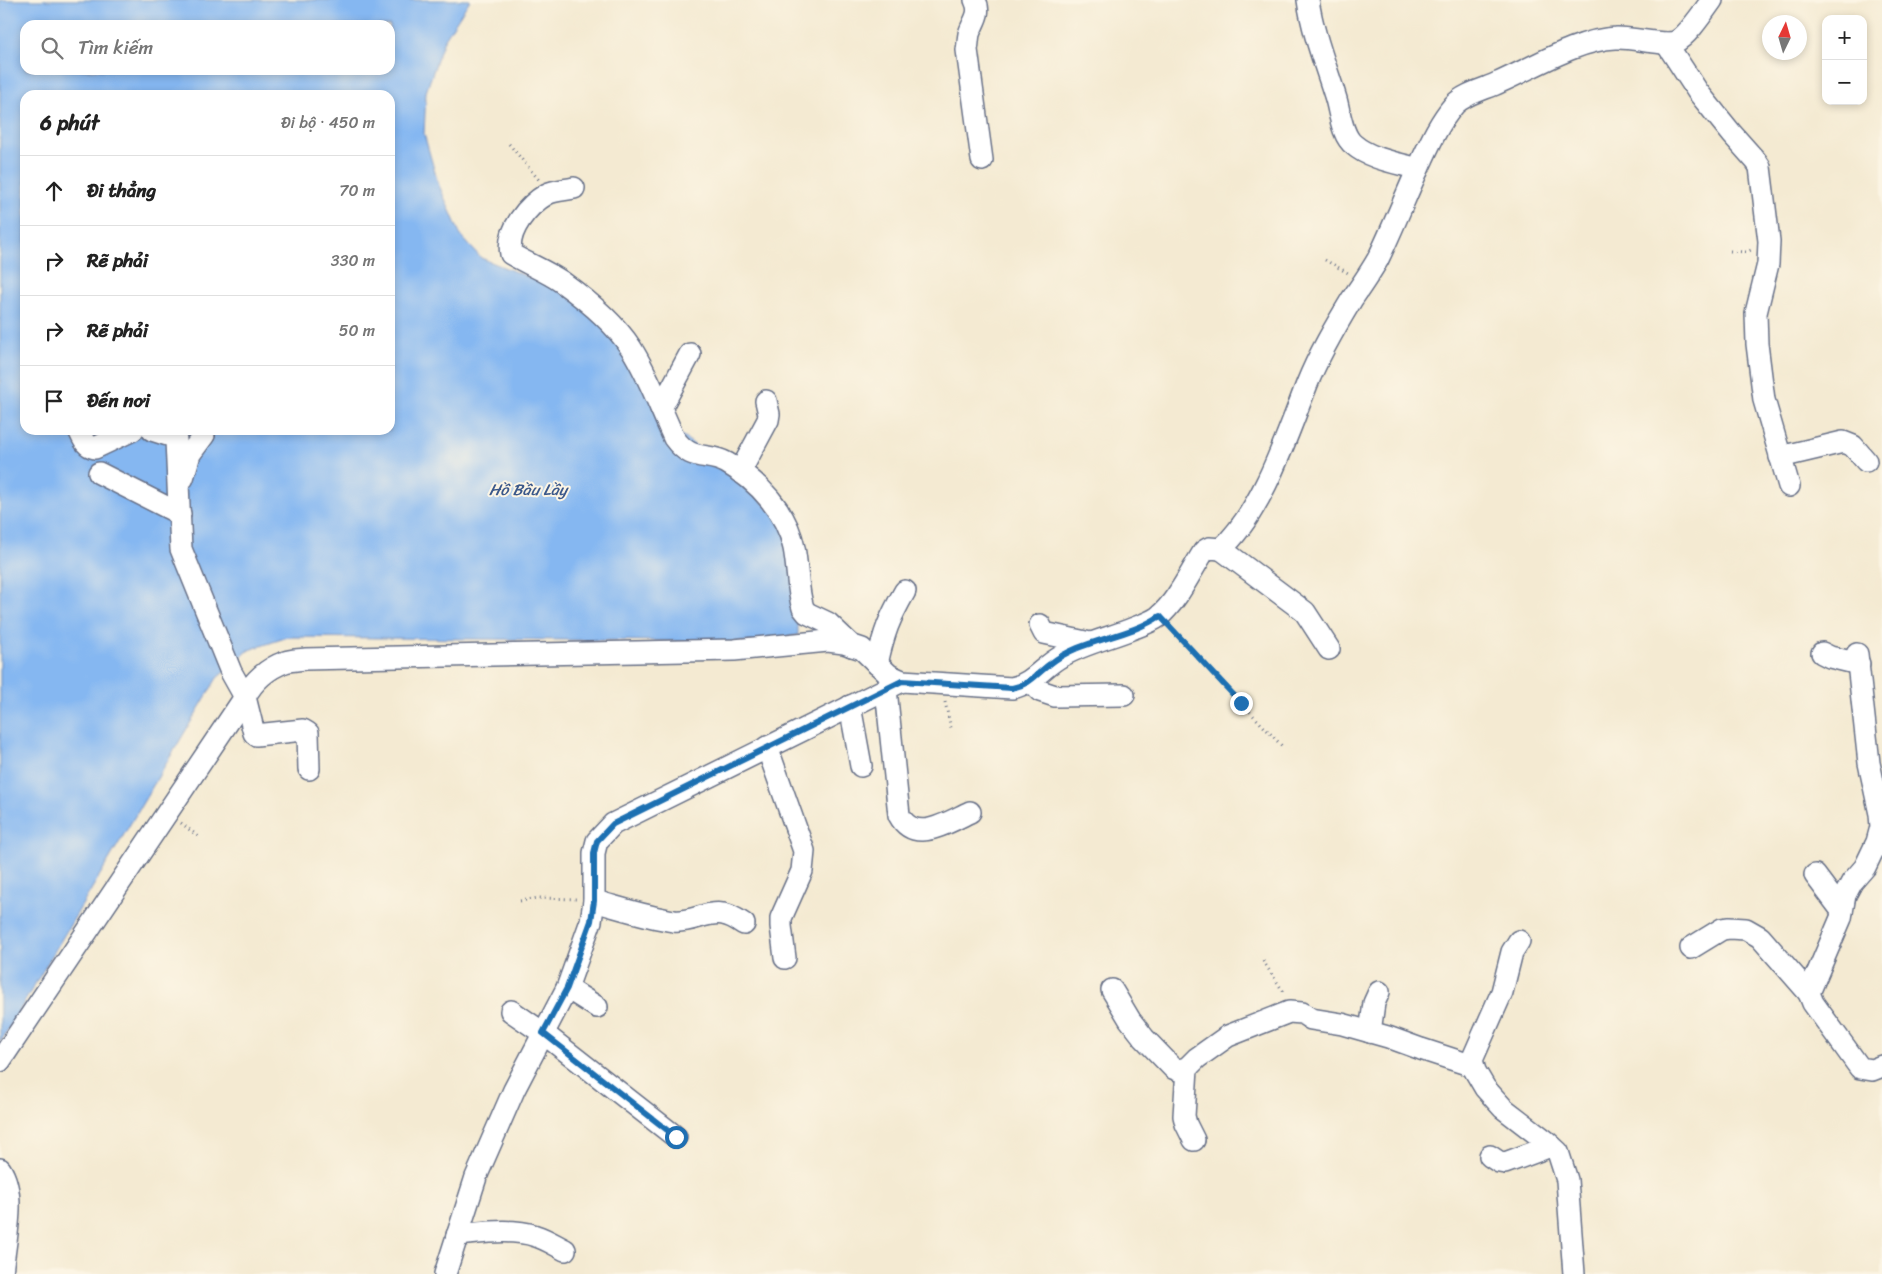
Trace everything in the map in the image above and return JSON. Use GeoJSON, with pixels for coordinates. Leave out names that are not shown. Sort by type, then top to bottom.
{"type":"FeatureCollection","features":[{"type":"Feature","properties":{"kind":"street"},"geometry":{"type":"LineString","coordinates":[[976,0],[979,10],[969,34],[967,50],[982,160]]}},
{"type":"Feature","properties":{"kind":"street"},"geometry":{"type":"LineString","coordinates":[[1308,0],[1320,56],[1331,84],[1344,130],[1352,145],[1366,153],[1418,169]]}},
{"type":"Feature","properties":{"kind":"street"},"geometry":{"type":"LineString","coordinates":[[1221,550],[1261,494],[1279,456],[1319,356],[1376,261],[1440,124],[1456,103],[1475,92],[1593,41],[1615,38],[1642,39],[1666,43],[1677,41],[1695,24],[1712,0]]}},
{"type":"Feature","properties":{"kind":"street"},"geometry":{"type":"LineString","coordinates":[[1666,43],[1698,92],[1760,167],[1769,241],[1768,264],[1756,314],[1757,344],[1764,400],[1788,486]]}},
{"type":"Feature","properties":{"kind":"street"},"geometry":{"type":"LineString","coordinates":[[574,188],[549,193],[526,212],[511,240],[512,254],[560,281],[591,304],[614,327],[630,348],[649,381],[674,438],[681,448],[696,456],[727,463],[760,489],[775,504],[786,523],[794,548],[802,608],[807,613],[828,622],[852,646]]}},
{"type":"Feature","properties":{"kind":"street"},"geometry":{"type":"LineString","coordinates":[[661,408],[690,354]]}},
{"type":"Feature","properties":{"kind":"street"},"geometry":{"type":"LineString","coordinates":[[740,472],[768,420],[769,414],[766,401]]}},
{"type":"Feature","properties":{"kind":"street"},"geometry":{"type":"LineString","coordinates":[[82,435],[86,444],[94,448],[121,435]]}},
{"type":"Feature","properties":{"kind":"street"},"geometry":{"type":"LineString","coordinates":[[168,435],[174,437],[176,440],[180,505],[180,549],[231,672],[245,697],[252,728],[256,735],[303,730],[308,733],[309,769]]}},
{"type":"Feature","properties":{"kind":"street"},"geometry":{"type":"LineString","coordinates":[[180,505],[188,459],[204,435]]}},
{"type":"Feature","properties":{"kind":"street"},"geometry":{"type":"LineString","coordinates":[[1780,457],[1843,442],[1853,446],[1866,461]]}},
{"type":"Feature","properties":{"kind":"street"},"geometry":{"type":"LineString","coordinates":[[99,474],[180,505]]}},
{"type":"Feature","properties":{"kind":"street"},"geometry":{"type":"LineString","coordinates":[[445,1274],[476,1177],[506,1107],[567,988],[591,921],[594,901],[594,853],[597,841],[613,824],[894,685],[940,683],[1012,688],[1024,686],[1050,663],[1090,643],[1110,638],[1160,616],[1171,603],[1204,550],[1209,548],[1221,550],[1305,612],[1329,649]]}},
{"type":"Feature","properties":{"kind":"street"},"geometry":{"type":"LineString","coordinates":[[877,664],[884,631],[889,618],[905,591]]}},
{"type":"Feature","properties":{"kind":"street"},"geometry":{"type":"LineString","coordinates":[[1040,625],[1044,633],[1090,643]]}},
{"type":"Feature","properties":{"kind":"street"},"geometry":{"type":"LineString","coordinates":[[0,1061],[245,697],[250,686],[266,673],[286,662],[306,659],[734,650],[828,641],[852,646],[862,649],[890,675],[894,685],[899,815],[902,822],[913,830],[929,830],[970,812]]}},
{"type":"Feature","properties":{"kind":"street"},"geometry":{"type":"LineString","coordinates":[[1809,993],[1842,918],[1845,895],[1852,882],[1865,867],[1877,842],[1881,827],[1880,814],[1868,763],[1858,659],[1830,658],[1822,653]]}},
{"type":"Feature","properties":{"kind":"street"},"geometry":{"type":"LineString","coordinates":[[1030,681],[1040,691],[1055,696],[1124,694]]}},
{"type":"Feature","properties":{"kind":"street"},"geometry":{"type":"LineString","coordinates":[[850,706],[861,766]]}},
{"type":"Feature","properties":{"kind":"street"},"geometry":{"type":"LineString","coordinates":[[767,747],[804,850],[802,871],[781,918],[785,958]]}},
{"type":"Feature","properties":{"kind":"street"},"geometry":{"type":"LineString","coordinates":[[1815,875],[1842,911]]}},
{"type":"Feature","properties":{"kind":"street"},"geometry":{"type":"LineString","coordinates":[[594,901],[673,920],[691,920],[712,914],[722,914],[744,924]]}},
{"type":"Feature","properties":{"kind":"street"},"geometry":{"type":"LineString","coordinates":[[1691,948],[1729,928],[1746,929],[1760,937],[1809,993],[1813,1003],[1860,1068],[1872,1070],[1882,1066]]}},
{"type":"Feature","properties":{"kind":"street"},"geometry":{"type":"LineString","coordinates":[[1519,941],[1512,952],[1502,992],[1472,1060],[1486,1088],[1503,1108],[1558,1152],[1567,1180],[1574,1274]]}},
{"type":"Feature","properties":{"kind":"street"},"geometry":{"type":"LineString","coordinates":[[567,988],[597,1006]]}},
{"type":"Feature","properties":{"kind":"street"},"geometry":{"type":"LineString","coordinates":[[1112,990],[1130,1020],[1144,1038],[1173,1068],[1178,1070],[1187,1068],[1197,1058],[1228,1036],[1289,1012],[1297,1012],[1311,1018],[1370,1032],[1474,1066]]}},
{"type":"Feature","properties":{"kind":"street"},"geometry":{"type":"LineString","coordinates":[[1370,1032],[1374,1003],[1379,992]]}},
{"type":"Feature","properties":{"kind":"street"},"geometry":{"type":"LineString","coordinates":[[511,1011],[543,1033],[676,1137]]}},
{"type":"Feature","properties":{"kind":"street"},"geometry":{"type":"LineString","coordinates":[[1187,1068],[1184,1116],[1194,1140]]}},
{"type":"Feature","properties":{"kind":"street"},"geometry":{"type":"LineString","coordinates":[[1490,1156],[1499,1162],[1505,1163],[1551,1146]]}},
{"type":"Feature","properties":{"kind":"street"},"geometry":{"type":"LineString","coordinates":[[0,1169],[8,1184],[9,1201],[3,1236],[2,1274]]}},
{"type":"Feature","properties":{"kind":"street"},"geometry":{"type":"LineString","coordinates":[[457,1235],[504,1232],[526,1234],[537,1236],[565,1250]]}},
{"type":"Feature","properties":{"kind":"path"},"geometry":{"type":"LineString","coordinates":[[509,144],[549,193]]}},
{"type":"Feature","properties":{"kind":"path"},"geometry":{"type":"LineString","coordinates":[[1324,260],[1363,282]]}},
{"type":"Feature","properties":{"kind":"path"},"geometry":{"type":"LineString","coordinates":[[1160,616],[1282,746]]}},
{"type":"Feature","properties":{"kind":"path"},"geometry":{"type":"LineString","coordinates":[[940,683],[951,728]]}},
{"type":"Feature","properties":{"kind":"path"},"geometry":{"type":"LineString","coordinates":[[520,900],[564,898],[594,901]]}},
{"type":"Feature","properties":{"kind":"path"},"geometry":{"type":"LineString","coordinates":[[1263,961],[1297,1012]]}},
{"type":"Feature","properties":{"kind":"water","name":"Hồ Bầu Lầy"},"geometry":{"type":"Polygon","coordinates":[[[0,0],[470,0],[444,40],[426,92],[424,134],[438,183],[461,236],[481,258],[548,285],[578,302],[615,339],[664,423],[738,476],[784,525],[798,607],[798,635],[760,642],[288,637],[249,650],[217,678],[0,1043],[0,0]]]}},
{"type":"Feature","properties":{"kind":"route"},"geometry":{"type":"LineString","coordinates":[[676,1137],[543,1033],[567,988],[591,921],[594,901],[594,853],[597,841],[613,824],[902,681],[1012,688],[1024,686],[1050,663],[1063,656],[1090,643],[1110,638],[1151,622],[1160,616],[1241,703]]}}]}
